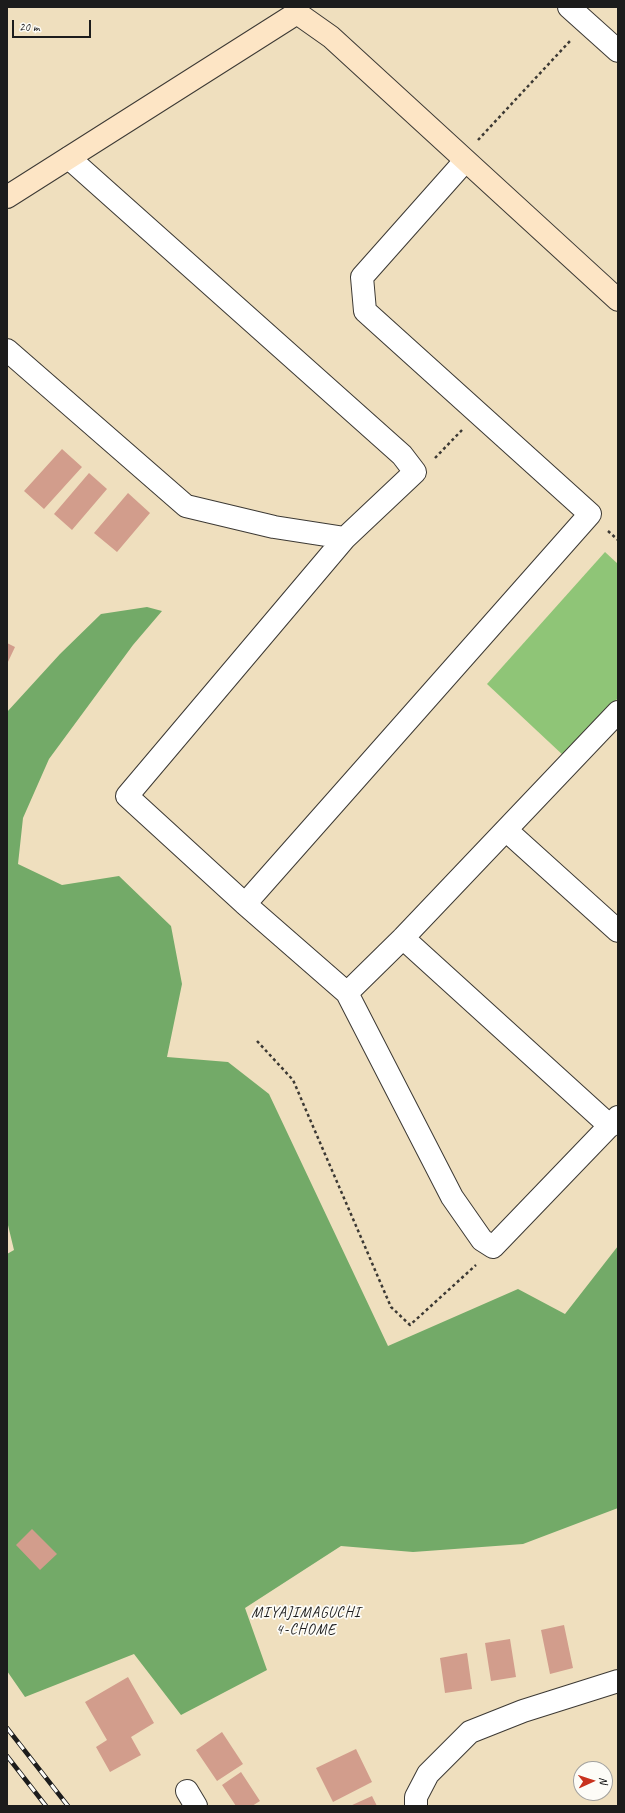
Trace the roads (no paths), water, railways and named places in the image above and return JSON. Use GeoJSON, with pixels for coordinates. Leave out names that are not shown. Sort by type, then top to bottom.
{"type":"FeatureCollection","features":[{"type":"Feature","properties":{"kind":"street"},"geometry":{"type":"LineString","coordinates":[[569,7],[618,51]]}},
{"type":"Feature","properties":{"kind":"street"},"geometry":{"type":"LineString","coordinates":[[7,197],[297,10],[331,37],[618,300]]}},
{"type":"Feature","properties":{"kind":"street"},"geometry":{"type":"LineString","coordinates":[[69,158],[402,455],[415,472],[345,538],[127,796],[245,904],[347,993],[452,1197],[482,1240],[492,1247],[614,1122],[403,938]]}},
{"type":"Feature","properties":{"kind":"street"},"geometry":{"type":"LineString","coordinates":[[245,904],[590,514],[364,311],[362,277],[465,161]]}},
{"type":"Feature","properties":{"kind":"street"},"geometry":{"type":"LineString","coordinates":[[7,350],[186,506],[274,527],[345,538]]}},
{"type":"Feature","properties":{"kind":"street"},"geometry":{"type":"LineString","coordinates":[[347,993],[403,938],[506,830],[615,721]]}},
{"type":"Feature","properties":{"kind":"street"},"geometry":{"type":"LineString","coordinates":[[506,830],[618,931]]}},
{"type":"Feature","properties":{"kind":"street"},"geometry":{"type":"LineString","coordinates":[[416,1806],[416,1797],[428,1774],[470,1732],[523,1711],[618,1681]]}},
{"type":"Feature","properties":{"kind":"railway"},"geometry":{"type":"LineString","coordinates":[[7,1728],[68,1806]]}},
{"type":"Feature","properties":{"kind":"railway"},"geometry":{"type":"LineString","coordinates":[[7,1756],[46,1806]]}},
{"type":"Feature","properties":{"kind":"district","name":"MIYAJIMAGUCHI 4-CHOME"},"geometry":{"type":"Point","coordinates":[306,1622]}}]}
